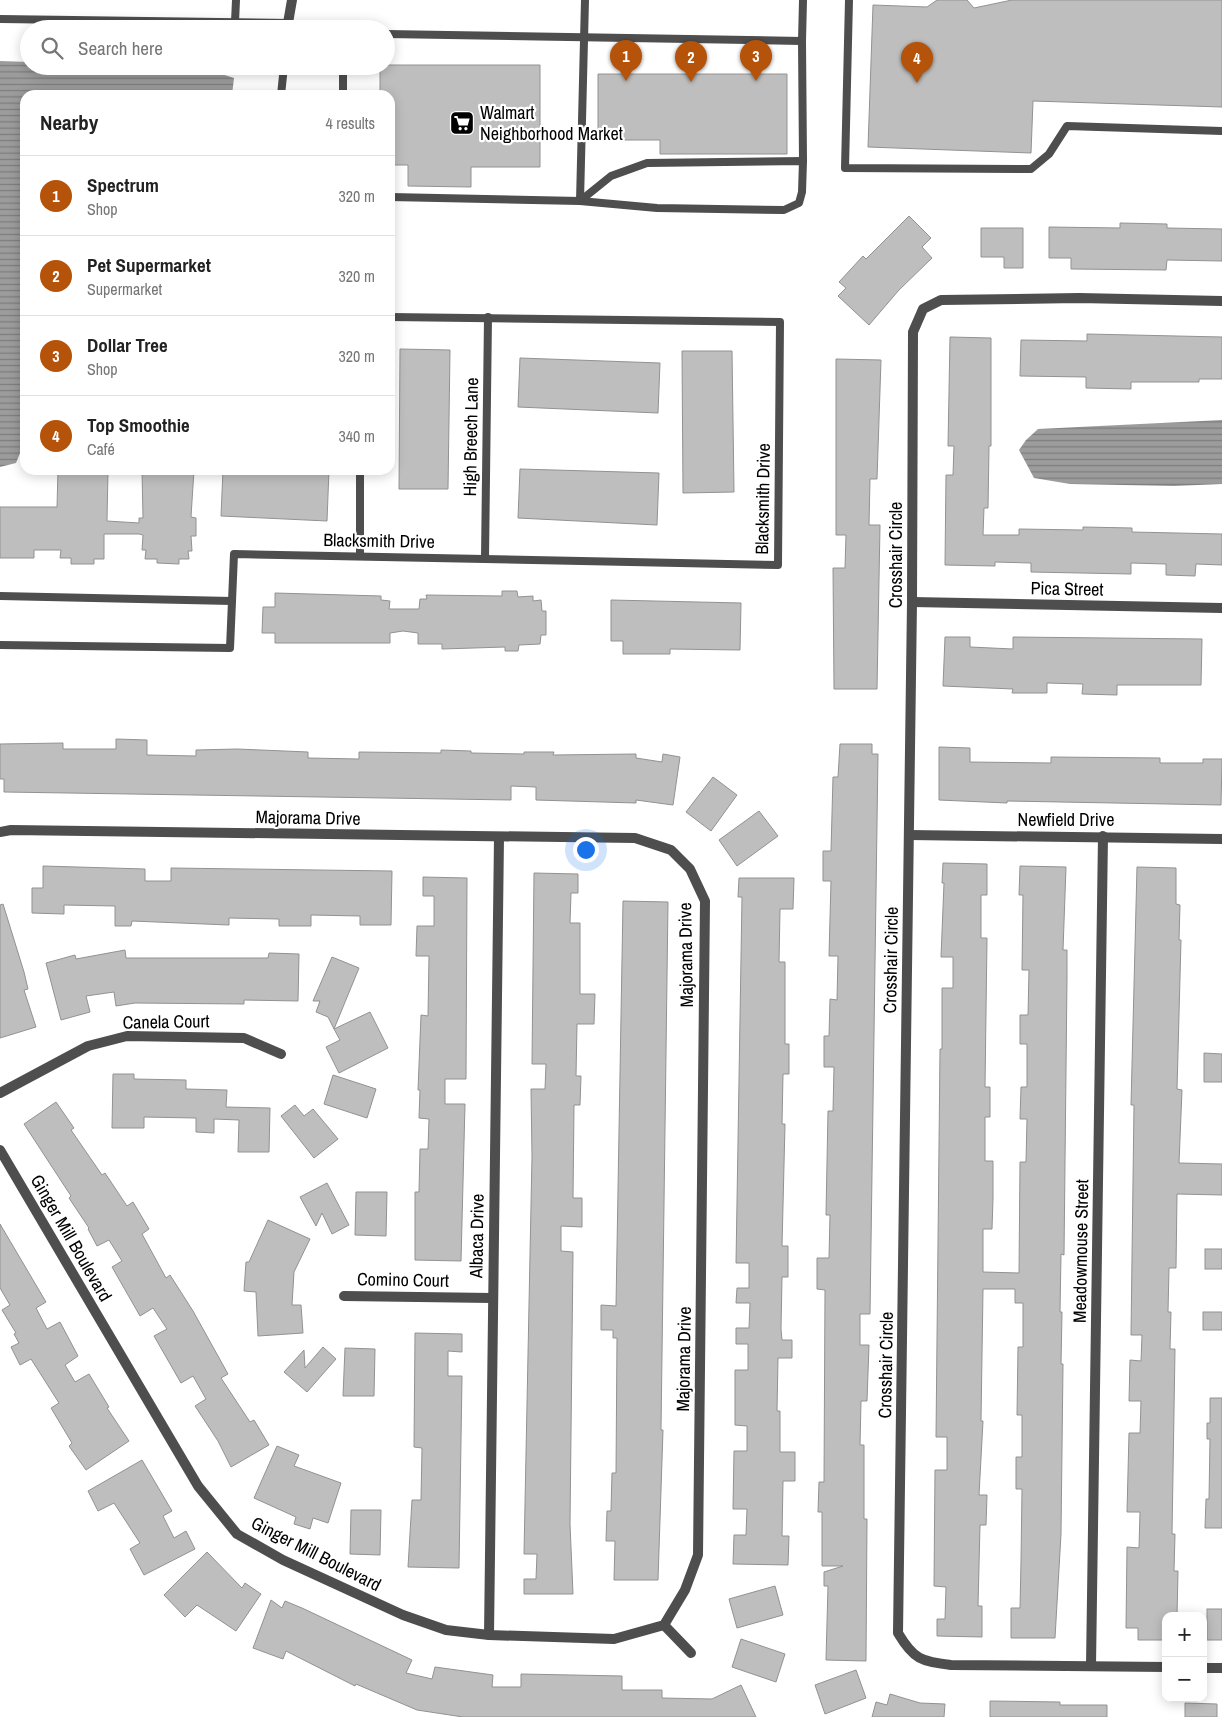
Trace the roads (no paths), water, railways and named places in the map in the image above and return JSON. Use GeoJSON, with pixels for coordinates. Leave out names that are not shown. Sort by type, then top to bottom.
{"type":"FeatureCollection","features":[{"type":"Feature","properties":{"kind":"street"},"geometry":{"type":"LineString","coordinates":[[287,0],[287,20]]}},
{"type":"Feature","properties":{"kind":"street"},"geometry":{"type":"LineString","coordinates":[[288,20],[292,0]]}},
{"type":"Feature","properties":{"kind":"street","name":"Crosshair Circle"},"geometry":{"type":"LineString","coordinates":[[1162,1667],[951,1665],[923,1662],[909,1652],[898,1633],[912,602],[913,332],[922,310],[941,300],[1079,298],[1222,301]]}},
{"type":"Feature","properties":{"kind":"street","name":"Pica Street"},"geometry":{"type":"LineString","coordinates":[[912,602],[1222,608]]}},
{"type":"Feature","properties":{"kind":"street","name":"Majorama Drive"},"geometry":{"type":"LineString","coordinates":[[0,832],[11,830],[635,838],[670,850],[690,869],[705,901],[698,1555],[685,1590],[664,1625]]}},
{"type":"Feature","properties":{"kind":"street","name":"Newfield Drive"},"geometry":{"type":"LineString","coordinates":[[909,835],[1222,839]]}},
{"type":"Feature","properties":{"kind":"street","name":"Meadowmouse Street"},"geometry":{"type":"LineString","coordinates":[[1091,1666],[1103,836]]}},
{"type":"Feature","properties":{"kind":"street","name":"Albaca Drive"},"geometry":{"type":"LineString","coordinates":[[489,1635],[499,837]]}},
{"type":"Feature","properties":{"kind":"street","name":"Canela Court"},"geometry":{"type":"LineString","coordinates":[[0,1092],[88,1046],[127,1036],[244,1038],[281,1054]]}},
{"type":"Feature","properties":{"kind":"street","name":"Ginger Mill Boulevard"},"geometry":{"type":"LineString","coordinates":[[0,1150],[198,1486],[237,1534],[282,1560],[403,1615],[446,1630],[489,1635],[614,1638],[664,1625]]}},
{"type":"Feature","properties":{"kind":"street","name":"Comino Court"},"geometry":{"type":"LineString","coordinates":[[344,1296],[492,1298]]}},
{"type":"Feature","properties":{"kind":"street"},"geometry":{"type":"LineString","coordinates":[[664,1625],[691,1653]]}},
{"type":"Feature","properties":{"kind":"street"},"geometry":{"type":"LineString","coordinates":[[1207,1668],[1222,1668]]}},
{"type":"Feature","properties":{"kind":"lane"},"geometry":{"type":"LineString","coordinates":[[235,20],[236,0]]}},
{"type":"Feature","properties":{"kind":"lane"},"geometry":{"type":"LineString","coordinates":[[580,201],[585,0]]}},
{"type":"Feature","properties":{"kind":"lane"},"geometry":{"type":"LineString","coordinates":[[395,197],[580,201],[657,208],[784,210],[799,203],[802,192],[803,161],[802,0]]}},
{"type":"Feature","properties":{"kind":"lane"},"geometry":{"type":"LineString","coordinates":[[848,0],[845,168],[1031,169],[1049,154],[1067,126],[1222,131]]}},
{"type":"Feature","properties":{"kind":"lane"},"geometry":{"type":"LineString","coordinates":[[0,19],[78,20]]}},
{"type":"Feature","properties":{"kind":"lane"},"geometry":{"type":"LineString","coordinates":[[395,34],[802,42]]}},
{"type":"Feature","properties":{"kind":"lane"},"geometry":{"type":"LineString","coordinates":[[282,90],[283,75]]}},
{"type":"Feature","properties":{"kind":"lane"},"geometry":{"type":"LineString","coordinates":[[342,90],[343,75]]}},
{"type":"Feature","properties":{"kind":"lane"},"geometry":{"type":"LineString","coordinates":[[580,201],[611,176],[647,163],[803,161]]}},
{"type":"Feature","properties":{"kind":"lane","name":"Blacksmith Drive"},"geometry":{"type":"LineString","coordinates":[[0,646],[230,648],[234,554],[778,565],[780,322],[395,317]]}},
{"type":"Feature","properties":{"kind":"lane","name":"High Breech Lane"},"geometry":{"type":"LineString","coordinates":[[485,558],[488,317]]}},
{"type":"Feature","properties":{"kind":"lane"},"geometry":{"type":"LineString","coordinates":[[360,475],[360,556]]}},
{"type":"Feature","properties":{"kind":"lane"},"geometry":{"type":"LineString","coordinates":[[0,596],[232,601]]}},
{"type":"Feature","properties":{"kind":"place","name":"Spectrum"},"geometry":{"type":"Point","coordinates":[626,81]}},
{"type":"Feature","properties":{"kind":"place","name":"Dollar Tree"},"geometry":{"type":"Point","coordinates":[756,81]}},
{"type":"Feature","properties":{"kind":"place","name":"Pet Supermarket"},"geometry":{"type":"Point","coordinates":[691,82]}},
{"type":"Feature","properties":{"kind":"place","name":"Top Smoothie"},"geometry":{"type":"Point","coordinates":[917,83]}},
{"type":"Feature","properties":{"kind":"place","name":"Walmart Neighborhood Market"},"geometry":{"type":"Point","coordinates":[462,123]}}]}
